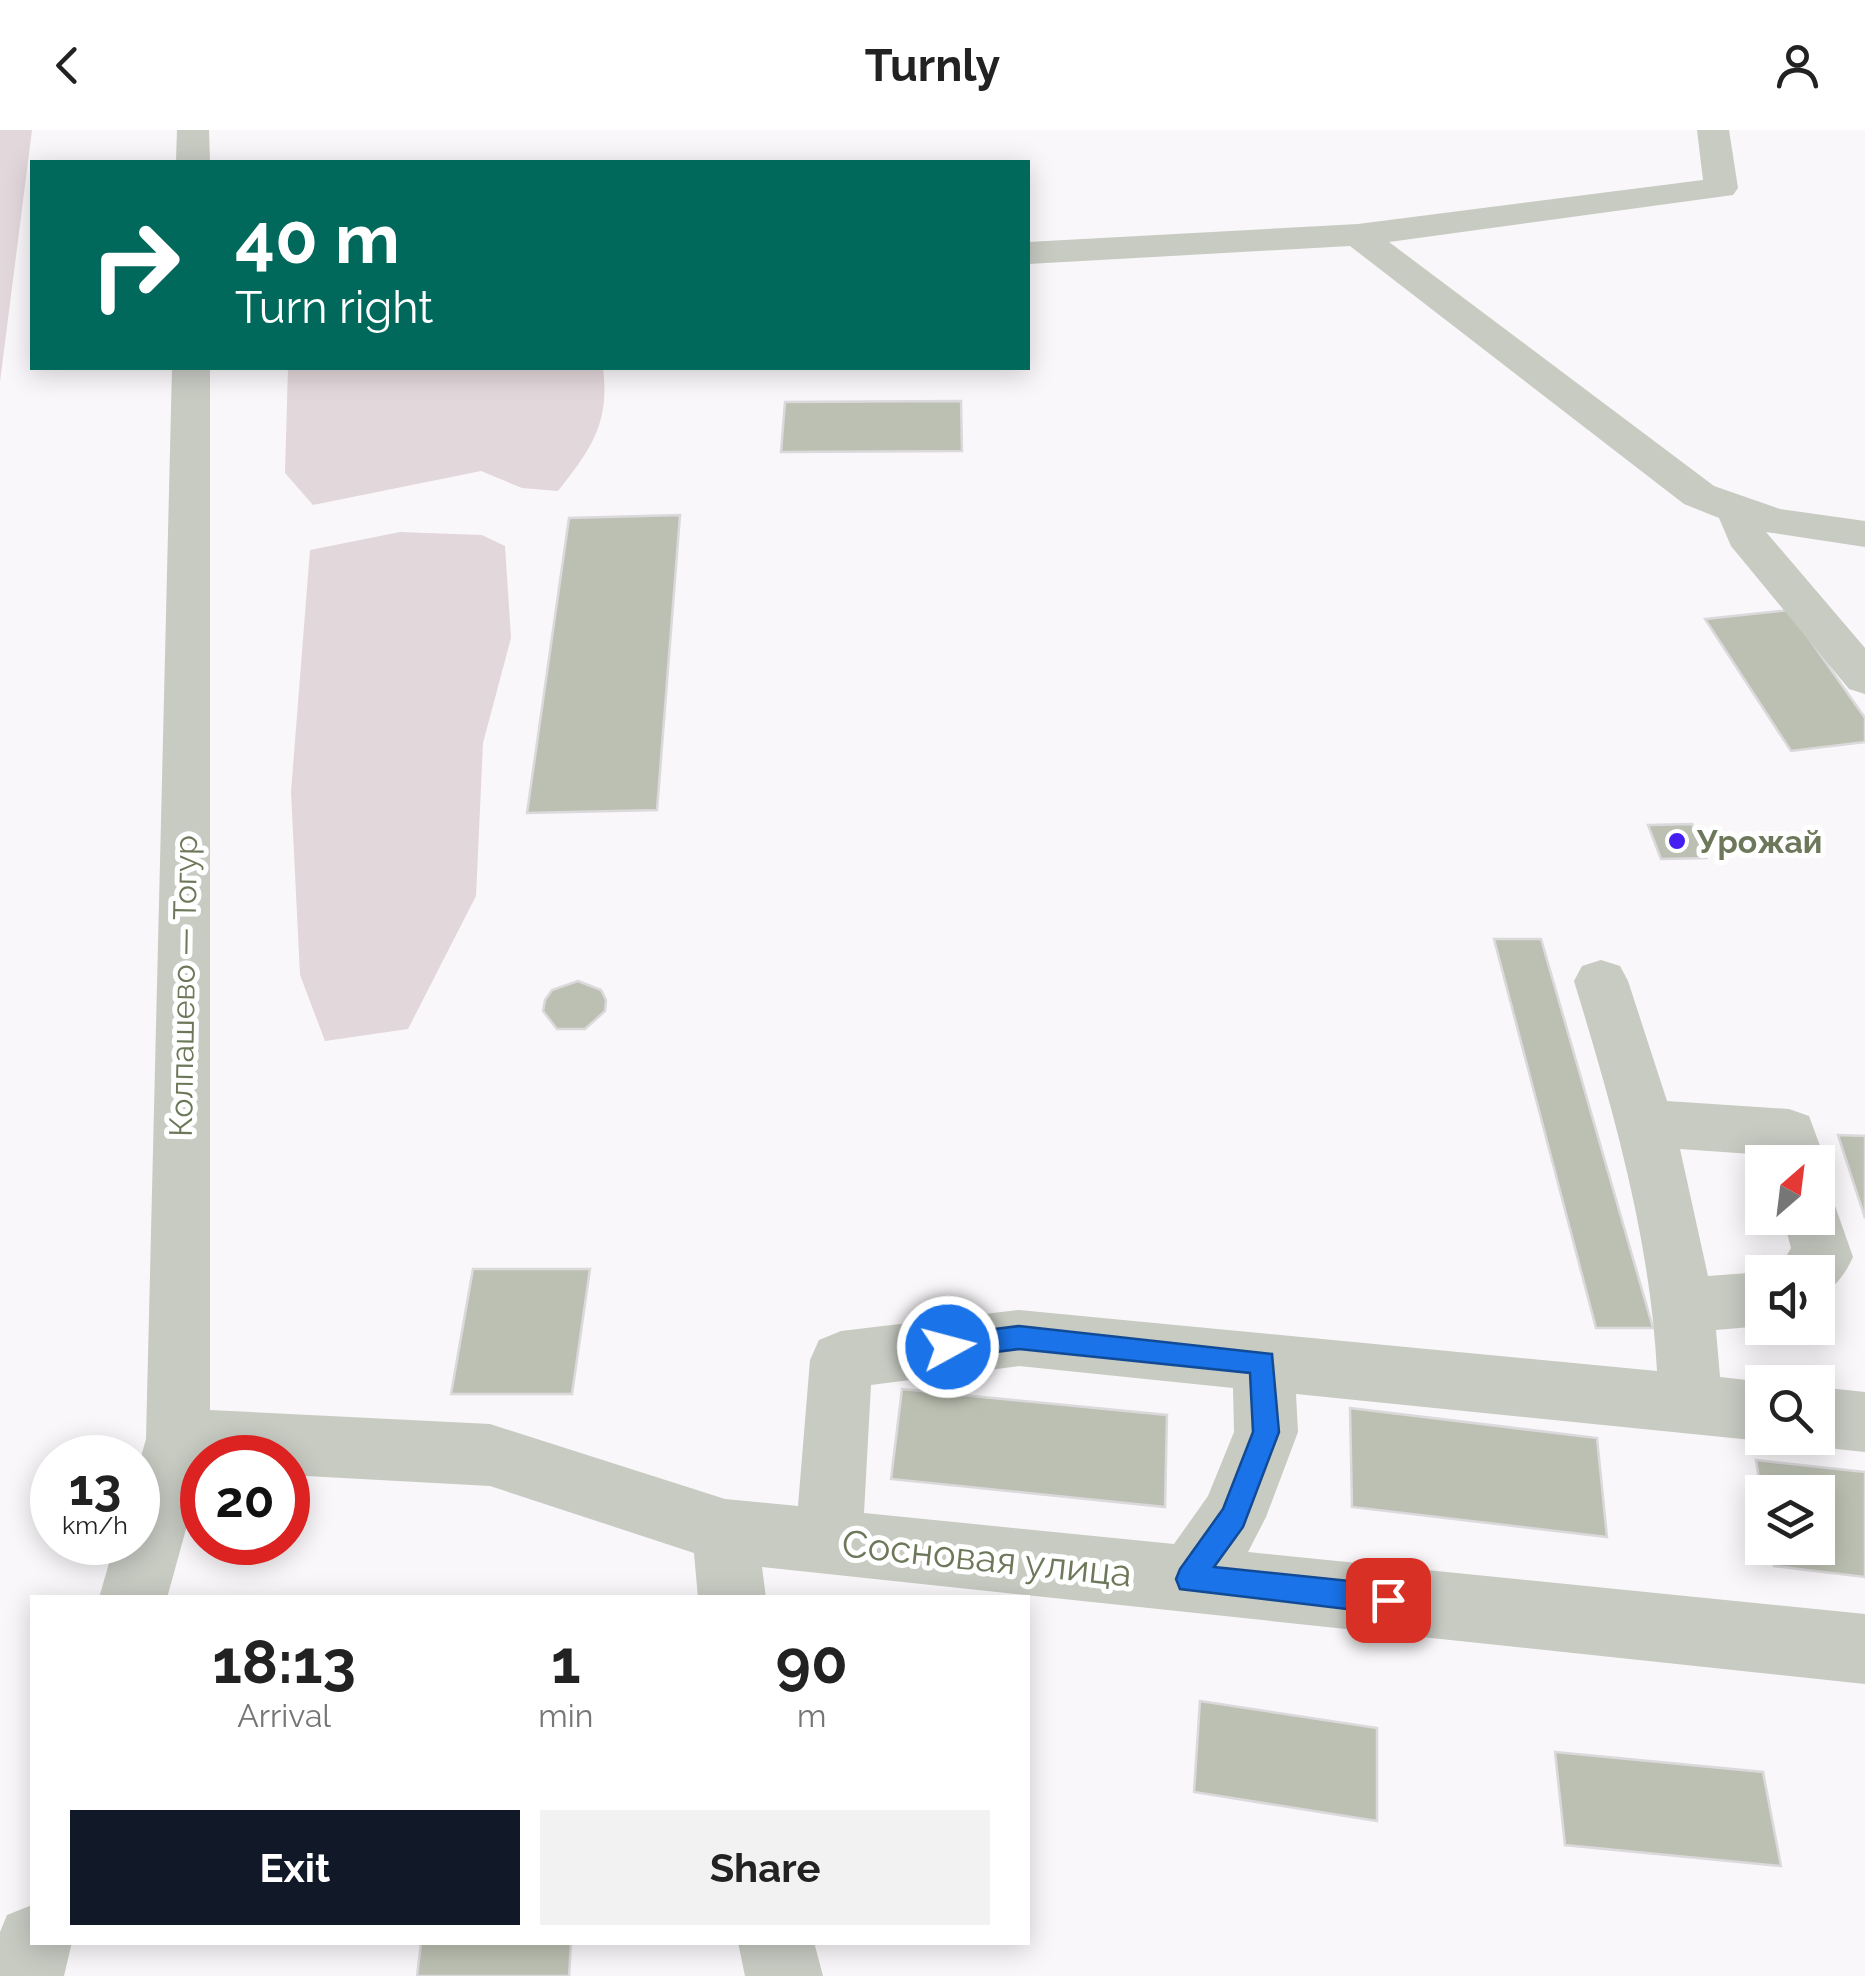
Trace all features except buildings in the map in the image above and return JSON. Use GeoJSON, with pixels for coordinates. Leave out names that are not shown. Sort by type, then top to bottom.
{"type":"FeatureCollection","features":[{"type":"Feature","properties":{"kind":"street"},"geometry":{"type":"LineString","coordinates":[[193,130],[193,160]]}},
{"type":"Feature","properties":{"kind":"street"},"geometry":{"type":"LineString","coordinates":[[1030,254],[1358,235],[1721,188],[1713,130]]}},
{"type":"Feature","properties":{"kind":"street"},"geometry":{"type":"LineString","coordinates":[[1358,235],[1700,495],[1739,514],[1783,525],[1865,534]]}},
{"type":"Feature","properties":{"kind":"street","name":"Колпашево — Тогур"},"geometry":{"type":"LineString","coordinates":[[133,1595],[178,1439],[190,370]]}},
{"type":"Feature","properties":{"kind":"street"},"geometry":{"type":"LineString","coordinates":[[1739,514],[1746,537],[1865,678]]}},
{"type":"Feature","properties":{"kind":"street"},"geometry":{"type":"LineString","coordinates":[[1601,981],[1646,1122],[1684,1305],[1690,1404]]}},
{"type":"Feature","properties":{"kind":"street"},"geometry":{"type":"LineString","coordinates":[[1646,1122],[1789,1133],[1792,1145]]}},
{"type":"Feature","properties":{"kind":"street"},"geometry":{"type":"LineString","coordinates":[[1684,1305],[1745,1300]]}},
{"type":"Feature","properties":{"kind":"street"},"geometry":{"type":"LineString","coordinates":[[829,1541],[841,1360],[1019,1338],[1745,1410]]}},
{"type":"Feature","properties":{"kind":"street"},"geometry":{"type":"LineString","coordinates":[[1190,1579],[1233,1518],[1266,1432],[1263,1362]]}},
{"type":"Feature","properties":{"kind":"street"},"geometry":{"type":"LineString","coordinates":[[1835,1419],[1865,1422]]}},
{"type":"Feature","properties":{"kind":"street","name":"Сосновая улица"},"geometry":{"type":"LineString","coordinates":[[178,1439],[490,1455],[725,1531],[1865,1649]]}},
{"type":"Feature","properties":{"kind":"street"},"geometry":{"type":"LineString","coordinates":[[725,1531],[732,1595]]}},
{"type":"Feature","properties":{"kind":"street"},"geometry":{"type":"LineString","coordinates":[[24,1976],[33,1945]]}},
{"type":"Feature","properties":{"kind":"street"},"geometry":{"type":"LineString","coordinates":[[777,1945],[784,1976]]}},
{"type":"Feature","properties":{"kind":"shaded area"},"geometry":{"type":"Polygon","coordinates":[[[0,130],[32,130],[0,382],[0,130]]]}},
{"type":"Feature","properties":{"kind":"shaded area"},"geometry":{"type":"Polygon","coordinates":[[[288,370],[603,370],[604,405],[596,434],[558,491],[522,488],[481,471],[313,505],[285,473],[288,370]]]}},
{"type":"Feature","properties":{"kind":"shaded area"},"geometry":{"type":"Polygon","coordinates":[[[400,532],[482,535],[505,546],[511,638],[483,743],[476,896],[408,1029],[325,1041],[300,975],[291,792],[310,550],[400,532]]]}},
{"type":"Feature","properties":{"kind":"place","name":"Урожай"},"geometry":{"type":"Point","coordinates":[1677,841]}},
{"type":"Feature","properties":{"kind":"route"},"geometry":{"type":"LineString","coordinates":[[948,1347],[1019,1338],[1263,1362],[1266,1432],[1233,1518],[1190,1579],[1388,1600]]}}]}
